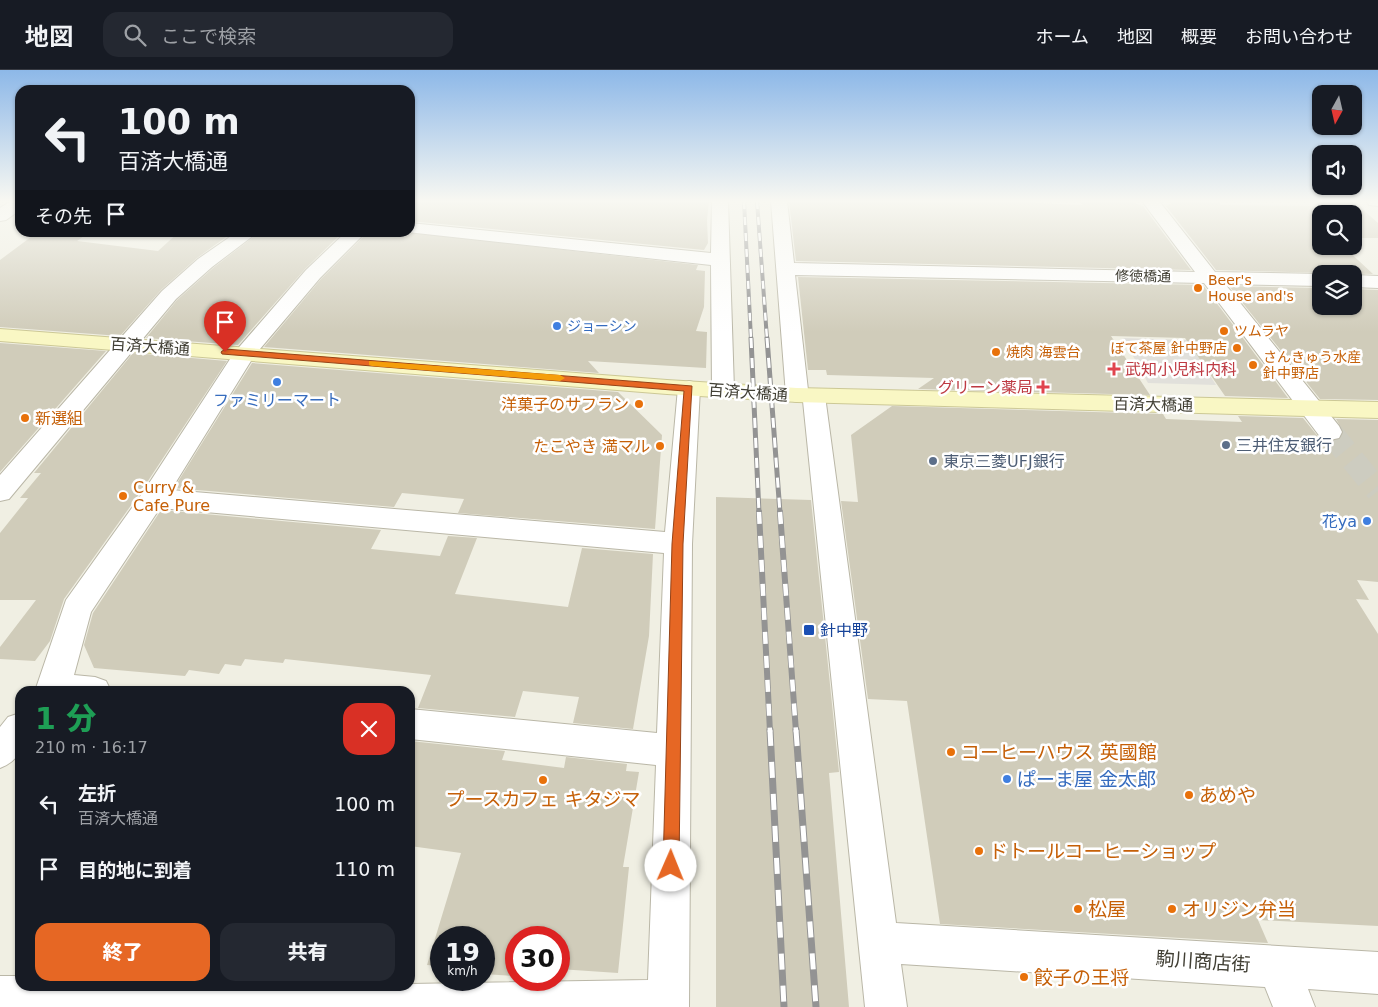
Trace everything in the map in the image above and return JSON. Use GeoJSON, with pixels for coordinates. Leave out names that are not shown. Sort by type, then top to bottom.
{"type":"FeatureCollection","features":[{"type":"Feature","properties":{"kind":"street"},"geometry":{"type":"LineString","coordinates":[[0,492],[169,295],[205,263],[231,245]]}},
{"type":"Feature","properties":{"kind":"street"},"geometry":{"type":"LineString","coordinates":[[53,686],[77,608],[153,498],[245,353],[312,274],[343,245]]}},
{"type":"Feature","properties":{"kind":"street"},"geometry":{"type":"LineString","coordinates":[[572,245],[720,260]]}},
{"type":"Feature","properties":{"kind":"street"},"geometry":{"type":"LineString","coordinates":[[720,245],[723,390]]}},
{"type":"Feature","properties":{"kind":"street"},"geometry":{"type":"LineString","coordinates":[[784,245],[806,395],[886,1007]]}},
{"type":"Feature","properties":{"kind":"street"},"geometry":{"type":"LineString","coordinates":[[1184,245],[1330,432]]}},
{"type":"Feature","properties":{"kind":"street","name":"修徳橋通"},"geometry":{"type":"LineString","coordinates":[[786,269],[1312,280]]}},
{"type":"Feature","properties":{"kind":"street"},"geometry":{"type":"LineString","coordinates":[[1362,281],[1378,282]]}},
{"type":"Feature","properties":{"kind":"street","name":"百済大橋通"},"geometry":{"type":"LineString","coordinates":[[0,335],[689,388],[806,395],[1378,410]]}},
{"type":"Feature","properties":{"kind":"street"},"geometry":{"type":"LineString","coordinates":[[0,997],[380,1007],[668,1004],[678,544],[689,388]]}},
{"type":"Feature","properties":{"kind":"street"},"geometry":{"type":"LineString","coordinates":[[153,498],[678,544]]}},
{"type":"Feature","properties":{"kind":"street"},"geometry":{"type":"LineString","coordinates":[[415,725],[674,751]]}},
{"type":"Feature","properties":{"kind":"street"},"geometry":{"type":"LineString","coordinates":[[0,752],[15,734]]}},
{"type":"Feature","properties":{"kind":"street","name":"駒川商店街"},"geometry":{"type":"LineString","coordinates":[[878,942],[1378,973]]}},
{"type":"Feature","properties":{"kind":"street"},"geometry":{"type":"LineString","coordinates":[[1278,966],[1294,1007]]}},
{"type":"Feature","properties":{"kind":"shaded area"},"geometry":{"type":"Polygon","coordinates":[[[1123,338],[1187,340],[1216,385],[1148,383],[1123,338]]]}},
{"type":"Feature","properties":{"kind":"building"},"geometry":{"type":"Polygon","coordinates":[[[21,245],[107,245],[158,251],[165,245],[215,245],[197,258],[161,290],[120,336],[0,327],[0,260],[21,245]]]}},
{"type":"Feature","properties":{"kind":"building"},"geometry":{"type":"Polygon","coordinates":[[[243,245],[330,245],[305,269],[238,345],[146,338],[177,300],[213,268],[243,245]]]}},
{"type":"Feature","properties":{"kind":"building"},"geometry":{"type":"Polygon","coordinates":[[[355,245],[518,245],[698,265],[696,270],[705,271],[704,307],[696,331],[707,332],[706,368],[588,361],[599,373],[264,347],[321,279],[355,245]]]}},
{"type":"Feature","properties":{"kind":"building"},"geometry":{"type":"Polygon","coordinates":[[[651,245],[707,245],[704,250],[651,245]]]}},
{"type":"Feature","properties":{"kind":"building"},"geometry":{"type":"Polygon","coordinates":[[[794,245],[1172,245],[1191,270],[796,261],[794,245]]]}},
{"type":"Feature","properties":{"kind":"building"},"geometry":{"type":"Polygon","coordinates":[[[1196,245],[1312,245],[1312,255],[1353,255],[1373,274],[1362,274],[1362,265],[1312,265],[1312,272],[1216,270],[1196,245]]]}},
{"type":"Feature","properties":{"kind":"building"},"geometry":{"type":"Polygon","coordinates":[[[798,277],[1203,285],[1288,398],[1225,396],[1185,338],[1111,336],[1150,395],[918,389],[934,378],[827,375],[826,370],[808,370],[798,277]]]}},
{"type":"Feature","properties":{"kind":"building"},"geometry":{"type":"Polygon","coordinates":[[[1229,286],[1312,288],[1312,315],[1362,315],[1362,289],[1378,290],[1378,400],[1320,399],[1229,286]]]}},
{"type":"Feature","properties":{"kind":"building"},"geometry":{"type":"Polygon","coordinates":[[[0,343],[106,351],[0,472],[0,343]]]}},
{"type":"Feature","properties":{"kind":"building"},"geometry":{"type":"Polygon","coordinates":[[[133,353],[227,361],[142,490],[64,599],[50,641],[35,661],[0,659],[0,647],[36,600],[0,600],[0,533],[28,498],[20,498],[41,473],[34,473],[133,353]]]}},
{"type":"Feature","properties":{"kind":"building"},"geometry":{"type":"Polygon","coordinates":[[[252,363],[618,392],[662,435],[655,529],[458,513],[464,499],[402,493],[394,507],[174,488],[252,363]]]}},
{"type":"Feature","properties":{"kind":"building"},"geometry":{"type":"Polygon","coordinates":[[[892,406],[1163,414],[1166,419],[1242,422],[1238,416],[1303,418],[1320,439],[1330,442],[1339,440],[1344,433],[1336,419],[1378,420],[1378,582],[1357,580],[1369,600],[1356,599],[1378,634],[1378,926],[1258,920],[1268,943],[940,924],[907,701],[868,699],[841,501],[858,502],[851,435],[892,406]]]}},
{"type":"Feature","properties":{"kind":"building"},"geometry":{"type":"Polygon","coordinates":[[[716,497],[811,500],[839,772],[829,773],[849,1007],[716,1007],[716,497]]]}},
{"type":"Feature","properties":{"kind":"building"},"geometry":{"type":"Polygon","coordinates":[[[161,510],[381,530],[371,549],[440,556],[448,536],[477,538],[455,594],[568,607],[582,548],[653,554],[649,636],[633,729],[573,723],[579,697],[523,691],[515,717],[418,708],[431,675],[285,659],[283,663],[245,659],[241,666],[225,664],[219,674],[189,670],[185,676],[94,668],[84,645],[93,613],[161,510]]]}},
{"type":"Feature","properties":{"kind":"building"},"geometry":{"type":"Polygon","coordinates":[[[415,742],[505,751],[502,760],[564,768],[566,757],[627,764],[626,771],[639,772],[623,867],[629,867],[618,973],[570,970],[570,926],[505,926],[505,976],[495,975],[495,926],[439,926],[461,853],[415,847],[415,742]]]}},
{"type":"Feature","properties":{"kind":"tunnel"},"geometry":{"type":"LineString","coordinates":[[1330,432],[1378,491]]}},
{"type":"Feature","properties":{"kind":"railway"},"geometry":{"type":"LineString","coordinates":[[746,245],[751,339]]}},
{"type":"Feature","properties":{"kind":"railway"},"geometry":{"type":"LineString","coordinates":[[760,245],[767,339]]}},
{"type":"Feature","properties":{"kind":"railway"},"geometry":{"type":"LineString","coordinates":[[751,338],[759,513]]}},
{"type":"Feature","properties":{"kind":"railway"},"geometry":{"type":"LineString","coordinates":[[767,338],[780,513]]}},
{"type":"Feature","properties":{"kind":"railway"},"geometry":{"type":"LineString","coordinates":[[759,512],[770,732]]}},
{"type":"Feature","properties":{"kind":"railway"},"geometry":{"type":"LineString","coordinates":[[780,512],[796,732]]}},
{"type":"Feature","properties":{"kind":"railway"},"geometry":{"type":"LineString","coordinates":[[770,730],[784,1007]]}},
{"type":"Feature","properties":{"kind":"railway"},"geometry":{"type":"LineString","coordinates":[[796,730],[816,1007]]}},
{"type":"Feature","properties":{"kind":"slow traffic"},"geometry":{"type":"LineString","coordinates":[[372,363],[560,378]]}},
{"type":"Feature","properties":{"kind":"place","name":"Beer's House and's"},"geometry":{"type":"Point","coordinates":[1198,288]}},
{"type":"Feature","properties":{"kind":"place","name":"ジョーシン"},"geometry":{"type":"Point","coordinates":[557,326]}},
{"type":"Feature","properties":{"kind":"place","name":"ツムラヤ"},"geometry":{"type":"Point","coordinates":[1224,331]}},
{"type":"Feature","properties":{"kind":"place","name":"ぼて茶屋 針中野店"},"geometry":{"type":"Point","coordinates":[1237,348]}},
{"type":"Feature","properties":{"kind":"place","name":"焼肉 海雲台"},"geometry":{"type":"Point","coordinates":[996,352]}},
{"type":"Feature","properties":{"kind":"place","name":"さんきゅう水産 針中野店"},"geometry":{"type":"Point","coordinates":[1253,365]}},
{"type":"Feature","properties":{"kind":"place","name":"武知小児科内科"},"geometry":{"type":"Point","coordinates":[1114,369]}},
{"type":"Feature","properties":{"kind":"place","name":"ファミリーマート"},"geometry":{"type":"Point","coordinates":[277,382]}},
{"type":"Feature","properties":{"kind":"place","name":"グリーン薬局"},"geometry":{"type":"Point","coordinates":[1043,387]}},
{"type":"Feature","properties":{"kind":"place","name":"洋菓子のサフラン"},"geometry":{"type":"Point","coordinates":[639,404]}},
{"type":"Feature","properties":{"kind":"place","name":"新選組"},"geometry":{"type":"Point","coordinates":[25,418]}},
{"type":"Feature","properties":{"kind":"place","name":"三井住友銀行"},"geometry":{"type":"Point","coordinates":[1226,445]}},
{"type":"Feature","properties":{"kind":"place","name":"たこやき 満マル"},"geometry":{"type":"Point","coordinates":[660,446]}},
{"type":"Feature","properties":{"kind":"place","name":"東京三菱UFJ銀行"},"geometry":{"type":"Point","coordinates":[933,461]}},
{"type":"Feature","properties":{"kind":"place","name":"Curry & Cafe Pure"},"geometry":{"type":"Point","coordinates":[123,496]}},
{"type":"Feature","properties":{"kind":"place","name":"花ya"},"geometry":{"type":"Point","coordinates":[1367,521]}},
{"type":"Feature","properties":{"kind":"place","name":"針中野"},"geometry":{"type":"Point","coordinates":[809,630]}},
{"type":"Feature","properties":{"kind":"place","name":"コーヒーハウス 英國館"},"geometry":{"type":"Point","coordinates":[951,752]}},
{"type":"Feature","properties":{"kind":"place","name":"ぱーま屋 金太郎"},"geometry":{"type":"Point","coordinates":[1007,779]}},
{"type":"Feature","properties":{"kind":"place","name":"プースカフェ キタジマ"},"geometry":{"type":"Point","coordinates":[543,780]}},
{"type":"Feature","properties":{"kind":"place","name":"あめや"},"geometry":{"type":"Point","coordinates":[1189,795]}},
{"type":"Feature","properties":{"kind":"place","name":"ドトールコーヒーショップ"},"geometry":{"type":"Point","coordinates":[979,851]}},
{"type":"Feature","properties":{"kind":"place","name":"松屋"},"geometry":{"type":"Point","coordinates":[1078,909]}},
{"type":"Feature","properties":{"kind":"place","name":"オリジン弁当"},"geometry":{"type":"Point","coordinates":[1172,909]}},
{"type":"Feature","properties":{"kind":"place","name":"餃子の王将"},"geometry":{"type":"Point","coordinates":[1024,977]}},
{"type":"Feature","properties":{"kind":"route"},"geometry":{"type":"LineString","coordinates":[[225,352],[689,388],[678,544],[671,866]]}}]}
